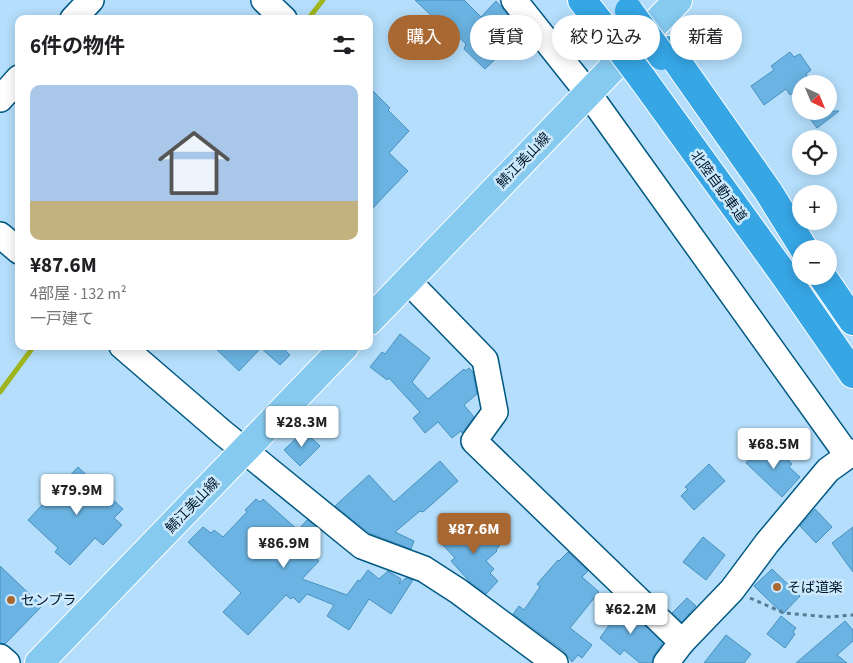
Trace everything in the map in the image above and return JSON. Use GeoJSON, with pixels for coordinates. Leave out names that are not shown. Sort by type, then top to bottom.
{"type":"FeatureCollection","features":[{"type":"Feature","properties":{"kind":"highway","name":"北陸自動車道"},"geometry":{"type":"LineString","coordinates":[[582,0],[642,78],[785,276],[853,374]]}},
{"type":"Feature","properties":{"kind":"highway"},"geometry":{"type":"LineString","coordinates":[[630,4],[768,191],[798,240]]}},
{"type":"Feature","properties":{"kind":"highway"},"geometry":{"type":"LineString","coordinates":[[828,285],[853,321]]}},
{"type":"Feature","properties":{"kind":"main road","name":"鯖江美山線"},"geometry":{"type":"LineString","coordinates":[[373,317],[678,0]]}},
{"type":"Feature","properties":{"kind":"main road","name":"鯖江美山線"},"geometry":{"type":"LineString","coordinates":[[39,663],[341,350]]}},
{"type":"Feature","properties":{"kind":"street"},"geometry":{"type":"LineString","coordinates":[[78,15],[91,0]]}},
{"type":"Feature","properties":{"kind":"street"},"geometry":{"type":"LineString","coordinates":[[264,0],[280,15]]}},
{"type":"Feature","properties":{"kind":"street"},"geometry":{"type":"LineString","coordinates":[[514,0],[588,94],[851,454],[828,470],[767,543],[732,590],[682,642],[666,663]]}},
{"type":"Feature","properties":{"kind":"street"},"geometry":{"type":"LineString","coordinates":[[0,99],[15,82]]}},
{"type":"Feature","properties":{"kind":"street"},"geometry":{"type":"LineString","coordinates":[[0,235],[15,248]]}},
{"type":"Feature","properties":{"kind":"street"},"geometry":{"type":"LineString","coordinates":[[408,281],[485,360],[496,412],[474,441],[682,642]]}},
{"type":"Feature","properties":{"kind":"street"},"geometry":{"type":"LineString","coordinates":[[127,350],[223,433],[362,546],[424,569],[458,591],[555,663]]}},
{"type":"Feature","properties":{"kind":"street"},"geometry":{"type":"LineString","coordinates":[[0,657],[6,663]]}},
{"type":"Feature","properties":{"kind":"path"},"geometry":{"type":"LineString","coordinates":[[732,590],[784,613],[829,617],[853,614]]}},
{"type":"Feature","properties":{"kind":"building"},"geometry":{"type":"Polygon","coordinates":[[[415,0],[464,0],[479,15],[470,15],[470,55],[464,49],[466,44],[460,38],[460,15],[431,15],[415,0]]]}},
{"type":"Feature","properties":{"kind":"building"},"geometry":{"type":"Polygon","coordinates":[[[496,1],[508,15],[483,15],[496,1]]]}},
{"type":"Feature","properties":{"kind":"building"},"geometry":{"type":"Polygon","coordinates":[[[790,52],[794,57],[800,54],[811,70],[807,75],[792,75],[792,94],[790,95],[786,89],[764,105],[751,86],[774,70],[771,66],[790,52]]]}},
{"type":"Feature","properties":{"kind":"building"},"geometry":{"type":"Polygon","coordinates":[[[476,60],[494,60],[485,69],[476,60]]]}},
{"type":"Feature","properties":{"kind":"building"},"geometry":{"type":"Polygon","coordinates":[[[373,91],[390,108],[388,110],[409,131],[389,153],[408,171],[373,208],[373,91]]]}},
{"type":"Feature","properties":{"kind":"building"},"geometry":{"type":"Polygon","coordinates":[[[811,120],[827,120],[817,128],[811,120]]]}},
{"type":"Feature","properties":{"kind":"building"},"geometry":{"type":"Polygon","coordinates":[[[400,334],[430,358],[412,382],[428,399],[464,369],[465,371],[469,368],[473,372],[477,394],[464,405],[474,417],[462,433],[461,431],[452,438],[438,422],[425,433],[413,418],[420,412],[389,378],[387,380],[370,367],[382,352],[385,354],[400,334]]]}},
{"type":"Feature","properties":{"kind":"building"},"geometry":{"type":"Polygon","coordinates":[[[217,350],[259,350],[239,371],[217,350]]]}},
{"type":"Feature","properties":{"kind":"building"},"geometry":{"type":"Polygon","coordinates":[[[263,350],[285,350],[290,355],[280,365],[263,350]]]}},
{"type":"Feature","properties":{"kind":"building"},"geometry":{"type":"Polygon","coordinates":[[[304,431],[320,446],[300,466],[284,450],[304,431]]]}},
{"type":"Feature","properties":{"kind":"building"},"geometry":{"type":"Polygon","coordinates":[[[763,444],[776,455],[779,451],[792,464],[789,467],[800,477],[782,497],[746,463],[763,444]]]}},
{"type":"Feature","properties":{"kind":"building"},"geometry":{"type":"Polygon","coordinates":[[[440,461],[458,481],[423,512],[420,511],[395,532],[414,541],[411,549],[369,533],[335,506],[369,475],[394,502],[440,461]]]}},
{"type":"Feature","properties":{"kind":"building"},"geometry":{"type":"Polygon","coordinates":[[[709,464],[725,481],[694,510],[681,496],[688,489],[685,487],[709,464]]]}},
{"type":"Feature","properties":{"kind":"building"},"geometry":{"type":"Polygon","coordinates":[[[78,467],[123,509],[114,518],[122,525],[103,545],[95,538],[70,565],[55,552],[58,548],[28,520],[78,467]]]}},
{"type":"Feature","properties":{"kind":"building"},"geometry":{"type":"Polygon","coordinates":[[[256,499],[260,502],[263,499],[298,530],[307,520],[318,528],[311,534],[320,542],[310,552],[319,561],[302,579],[347,595],[368,570],[379,579],[388,571],[401,579],[399,584],[406,578],[413,580],[391,614],[369,599],[349,630],[327,616],[334,605],[307,594],[299,603],[293,597],[291,599],[286,595],[248,635],[223,612],[241,593],[188,542],[203,527],[211,533],[214,530],[223,537],[247,512],[245,510],[256,499]]]}},
{"type":"Feature","properties":{"kind":"building"},"geometry":{"type":"Polygon","coordinates":[[[815,509],[832,527],[816,543],[800,526],[815,509]]]}},
{"type":"Feature","properties":{"kind":"building"},"geometry":{"type":"Polygon","coordinates":[[[477,520],[500,545],[497,551],[486,561],[494,569],[490,573],[498,581],[486,594],[470,582],[451,561],[455,558],[442,544],[456,531],[458,534],[460,532],[462,534],[477,520]]]}},
{"type":"Feature","properties":{"kind":"building"},"geometry":{"type":"Polygon","coordinates":[[[853,527],[853,572],[832,543],[853,527]]]}},
{"type":"Feature","properties":{"kind":"building"},"geometry":{"type":"Polygon","coordinates":[[[703,537],[725,555],[706,580],[683,562],[703,537]]]}},
{"type":"Feature","properties":{"kind":"building"},"geometry":{"type":"Polygon","coordinates":[[[568,552],[588,571],[582,577],[599,592],[570,628],[592,645],[582,658],[578,655],[572,662],[564,651],[513,614],[519,606],[524,610],[540,587],[537,584],[558,560],[568,552]]]}},
{"type":"Feature","properties":{"kind":"building","name":"センプラ"},"geometry":{"type":"Polygon","coordinates":[[[0,566],[42,606],[5,644],[0,643],[0,566]]]}},
{"type":"Feature","properties":{"kind":"building"},"geometry":{"type":"Polygon","coordinates":[[[772,569],[800,596],[783,614],[754,586],[772,569]]]}},
{"type":"Feature","properties":{"kind":"building"},"geometry":{"type":"Polygon","coordinates":[[[616,598],[663,643],[654,655],[652,663],[640,663],[624,650],[620,655],[600,638],[617,614],[609,607],[616,598]]]}},
{"type":"Feature","properties":{"kind":"building"},"geometry":{"type":"Polygon","coordinates":[[[687,598],[696,606],[682,622],[672,613],[687,598]]]}},
{"type":"Feature","properties":{"kind":"building"},"geometry":{"type":"Polygon","coordinates":[[[781,616],[796,628],[793,632],[795,634],[785,648],[767,634],[781,616]]]}},
{"type":"Feature","properties":{"kind":"building"},"geometry":{"type":"Polygon","coordinates":[[[845,621],[853,630],[853,641],[837,655],[847,663],[796,663],[845,621]]]}},
{"type":"Feature","properties":{"kind":"building"},"geometry":{"type":"Polygon","coordinates":[[[726,635],[751,654],[744,663],[704,663],[726,635]]]}},
{"type":"Feature","properties":{"kind":"waterway"},"geometry":{"type":"LineString","coordinates":[[311,15],[323,0]]}},
{"type":"Feature","properties":{"kind":"waterway"},"geometry":{"type":"LineString","coordinates":[[0,392],[31,350]]}},
{"type":"Feature","properties":{"kind":"place","name":"そば道楽"},"geometry":{"type":"Point","coordinates":[777,587]}},
{"type":"Feature","properties":{"kind":"place","name":"センプラ"},"geometry":{"type":"Point","coordinates":[11,600]}}]}
